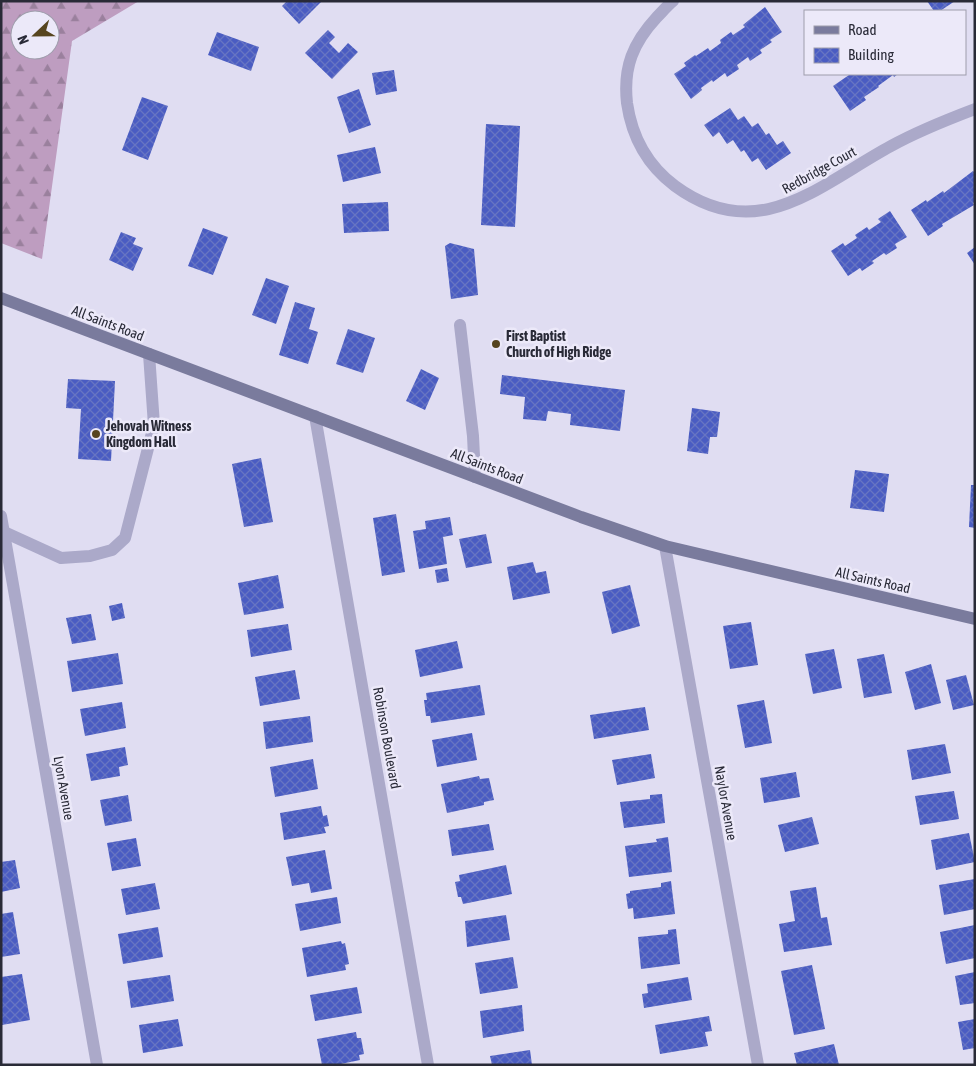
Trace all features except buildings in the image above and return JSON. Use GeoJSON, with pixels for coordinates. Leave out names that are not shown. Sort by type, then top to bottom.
{"type":"FeatureCollection","features":[{"type":"Feature","properties":{"kind":"street","name":"Redbridge Court"},"geometry":{"type":"LineString","coordinates":[[671,2],[642,32],[634,47],[629,63],[626,92],[629,115],[640,148],[662,176],[687,194],[717,208],[746,212],[783,206],[814,192],[891,146],[936,123],[975,109]]}},
{"type":"Feature","properties":{"kind":"street","name":"All Saints Road"},"geometry":{"type":"LineString","coordinates":[[1,298],[581,518],[665,546],[975,619]]}},
{"type":"Feature","properties":{"kind":"street"},"geometry":{"type":"LineString","coordinates":[[460,325],[473,436],[475,477]]}},
{"type":"Feature","properties":{"kind":"street"},"geometry":{"type":"LineString","coordinates":[[4,532],[60,558],[90,556],[112,550],[125,538],[154,425],[149,354]]}},
{"type":"Feature","properties":{"kind":"street","name":"Robinson Boulevard"},"geometry":{"type":"LineString","coordinates":[[315,416],[428,1065]]}},
{"type":"Feature","properties":{"kind":"street","name":"Lyon Avenue"},"geometry":{"type":"LineString","coordinates":[[1,516],[98,1065]]}},
{"type":"Feature","properties":{"kind":"street","name":"Naylor Avenue"},"geometry":{"type":"LineString","coordinates":[[665,546],[758,1065]]}},
{"type":"Feature","properties":{"kind":"green space"},"geometry":{"type":"Polygon","coordinates":[[[1,1],[139,1],[72,41],[42,259],[1,243],[1,1]]]}},
{"type":"Feature","properties":{"kind":"place","name":"First Baptist Church of High Ridge"},"geometry":{"type":"Point","coordinates":[496,344]}},
{"type":"Feature","properties":{"kind":"place","name":"Jehovah Witness Kingdom Hall"},"geometry":{"type":"Point","coordinates":[96,434]}}]}
